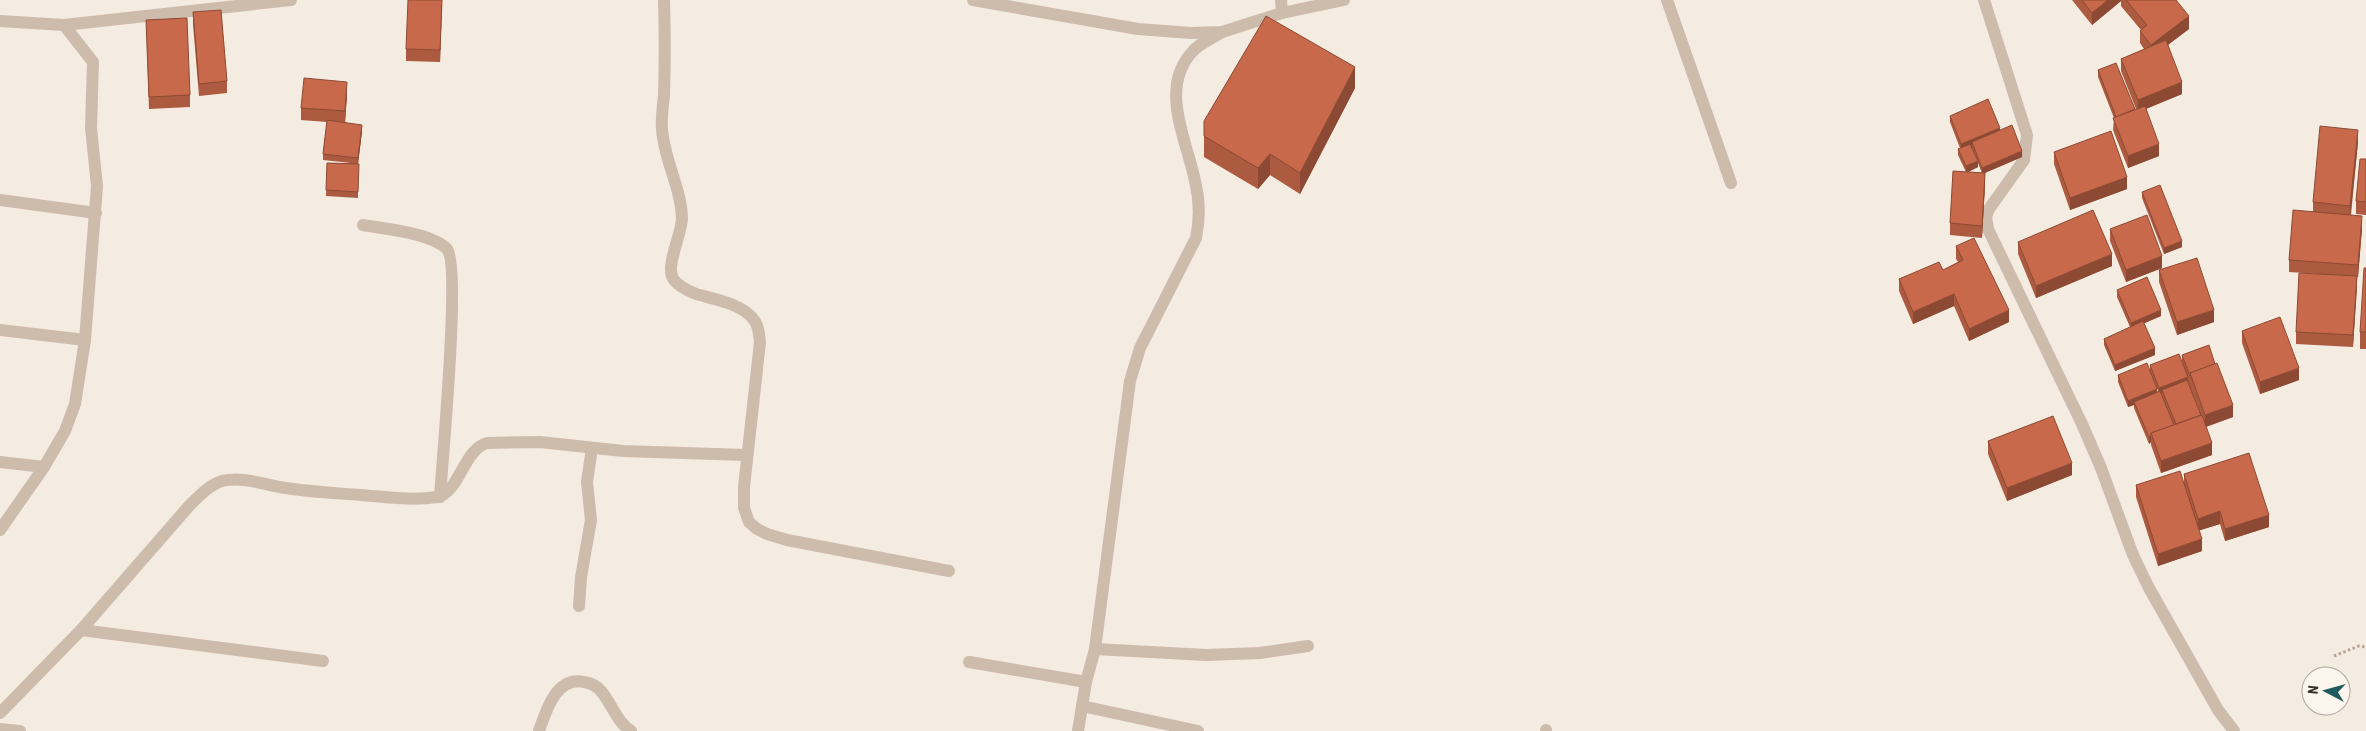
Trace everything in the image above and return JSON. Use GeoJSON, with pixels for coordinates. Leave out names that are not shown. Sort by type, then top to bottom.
{"type":"FeatureCollection","features":[{"type":"Feature","properties":{"kind":"street"},"geometry":{"type":"LineString","coordinates":[[0,21],[64,25],[252,2],[291,0]]}},
{"type":"Feature","properties":{"kind":"street"},"geometry":{"type":"LineString","coordinates":[[664,0],[662,129],[665,148],[677,182],[682,220],[671,274],[673,280],[687,290],[734,306],[748,314],[758,328],[760,342],[746,455],[744,508],[750,522],[757,529],[787,540],[949,571]]}},
{"type":"Feature","properties":{"kind":"street"},"geometry":{"type":"LineString","coordinates":[[972,0],[1148,30],[1191,33],[1222,32]]}},
{"type":"Feature","properties":{"kind":"street"},"geometry":{"type":"LineString","coordinates":[[1078,731],[1086,682],[1095,649],[1130,381],[1140,348],[1196,238],[1199,222],[1196,182],[1176,103],[1178,74],[1194,49],[1222,32],[1281,6],[1344,0]]}},
{"type":"Feature","properties":{"kind":"street"},"geometry":{"type":"LineString","coordinates":[[1667,0],[1732,183]]}},
{"type":"Feature","properties":{"kind":"street"},"geometry":{"type":"LineString","coordinates":[[1984,0],[2027,134],[2024,160],[1989,209],[1986,217],[1988,229],[2082,424],[2101,468],[2133,555],[2148,588],[2218,710],[2234,731]]}},
{"type":"Feature","properties":{"kind":"street"},"geometry":{"type":"LineString","coordinates":[[0,530],[44,467],[65,431],[75,404],[85,340],[97,186],[91,128],[92,62],[64,25]]}},
{"type":"Feature","properties":{"kind":"street"},"geometry":{"type":"LineString","coordinates":[[0,200],[96,213]]}},
{"type":"Feature","properties":{"kind":"street"},"geometry":{"type":"LineString","coordinates":[[363,225],[406,233],[438,243],[448,250],[452,260],[453,294],[440,497]]}},
{"type":"Feature","properties":{"kind":"street"},"geometry":{"type":"LineString","coordinates":[[0,330],[85,340]]}},
{"type":"Feature","properties":{"kind":"street"},"geometry":{"type":"LineString","coordinates":[[0,713],[81,630],[189,506],[201,494],[220,482],[253,480],[285,488],[406,499],[440,497],[451,486],[480,445],[487,442],[540,442],[592,448],[746,455]]}},
{"type":"Feature","properties":{"kind":"street"},"geometry":{"type":"LineString","coordinates":[[579,606],[581,577],[591,520],[587,482],[592,448]]}},
{"type":"Feature","properties":{"kind":"street"},"geometry":{"type":"LineString","coordinates":[[0,462],[44,467]]}},
{"type":"Feature","properties":{"kind":"street"},"geometry":{"type":"LineString","coordinates":[[81,630],[323,661]]}},
{"type":"Feature","properties":{"kind":"street"},"geometry":{"type":"LineString","coordinates":[[1095,649],[1206,655],[1260,652],[1308,646]]}},
{"type":"Feature","properties":{"kind":"street"},"geometry":{"type":"LineString","coordinates":[[969,662],[1086,682]]}},
{"type":"Feature","properties":{"kind":"street"},"geometry":{"type":"LineString","coordinates":[[540,731],[552,698],[561,687],[571,682],[582,681],[600,690],[624,726],[631,731]]}},
{"type":"Feature","properties":{"kind":"street"},"geometry":{"type":"LineString","coordinates":[[1082,706],[1198,731]]}},
{"type":"Feature","properties":{"kind":"street"},"geometry":{"type":"LineString","coordinates":[[0,729],[20,731]]}},
{"type":"Feature","properties":{"kind":"path"},"geometry":{"type":"LineString","coordinates":[[2334,656],[2359,646],[2366,647]]}},
{"type":"Feature","properties":{"kind":"building"},"geometry":{"type":"Polygon","coordinates":[[[408,0],[442,0],[440,50],[406,49],[408,0]]]}},
{"type":"Feature","properties":{"kind":"building"},"geometry":{"type":"Polygon","coordinates":[[[2082,0],[2108,0],[2092,13],[2082,0]]]}},
{"type":"Feature","properties":{"kind":"building"},"geometry":{"type":"Polygon","coordinates":[[[2126,0],[2176,0],[2189,16],[2151,45],[2140,31],[2147,25],[2126,0]]]}},
{"type":"Feature","properties":{"kind":"building"},"geometry":{"type":"Polygon","coordinates":[[[221,10],[227,81],[199,84],[193,12],[221,10]]]}},
{"type":"Feature","properties":{"kind":"building"},"geometry":{"type":"Polygon","coordinates":[[[1266,16],[1355,67],[1300,173],[1270,154],[1258,168],[1204,136],[1204,121],[1266,16]]]}},
{"type":"Feature","properties":{"kind":"building"},"geometry":{"type":"Polygon","coordinates":[[[187,18],[190,95],[149,97],[146,20],[187,18]]]}},
{"type":"Feature","properties":{"kind":"building"},"geometry":{"type":"Polygon","coordinates":[[[2166,40],[2182,82],[2138,100],[2121,59],[2166,40]]]}},
{"type":"Feature","properties":{"kind":"building"},"geometry":{"type":"Polygon","coordinates":[[[2116,63],[2135,109],[2116,117],[2098,70],[2116,63]]]}},
{"type":"Feature","properties":{"kind":"building"},"geometry":{"type":"Polygon","coordinates":[[[304,78],[347,82],[345,111],[301,108],[304,78]]]}},
{"type":"Feature","properties":{"kind":"building"},"geometry":{"type":"Polygon","coordinates":[[[1988,99],[2000,128],[1961,144],[1950,116],[1988,99]]]}},
{"type":"Feature","properties":{"kind":"building"},"geometry":{"type":"Polygon","coordinates":[[[2145,106],[2159,144],[2128,156],[2113,118],[2145,106]]]}},
{"type":"Feature","properties":{"kind":"building"},"geometry":{"type":"Polygon","coordinates":[[[327,120],[362,125],[358,158],[323,154],[327,120]]]}},
{"type":"Feature","properties":{"kind":"building"},"geometry":{"type":"Polygon","coordinates":[[[2012,125],[2022,151],[1982,168],[1972,142],[2012,125]]]}},
{"type":"Feature","properties":{"kind":"building"},"geometry":{"type":"Polygon","coordinates":[[[2320,126],[2358,130],[2350,206],[2313,202],[2320,126]]]}},
{"type":"Feature","properties":{"kind":"building"},"geometry":{"type":"Polygon","coordinates":[[[2111,131],[2127,177],[2070,198],[2054,152],[2111,131]]]}},
{"type":"Feature","properties":{"kind":"building"},"geometry":{"type":"Polygon","coordinates":[[[1970,144],[1978,161],[1966,166],[1958,149],[1970,144]]]}},
{"type":"Feature","properties":{"kind":"building"},"geometry":{"type":"Polygon","coordinates":[[[2360,159],[2366,159],[2366,202],[2356,201],[2360,159]]]}},
{"type":"Feature","properties":{"kind":"building"},"geometry":{"type":"Polygon","coordinates":[[[327,163],[359,164],[358,192],[326,190],[327,163]]]}},
{"type":"Feature","properties":{"kind":"building"},"geometry":{"type":"Polygon","coordinates":[[[1953,171],[1985,173],[1982,226],[1950,223],[1953,171]]]}},
{"type":"Feature","properties":{"kind":"building"},"geometry":{"type":"Polygon","coordinates":[[[2160,185],[2182,241],[2164,248],[2142,192],[2160,185]]]}},
{"type":"Feature","properties":{"kind":"building"},"geometry":{"type":"Polygon","coordinates":[[[2093,210],[2112,254],[2036,286],[2018,242],[2093,210]]]}},
{"type":"Feature","properties":{"kind":"building"},"geometry":{"type":"Polygon","coordinates":[[[2293,210],[2362,216],[2358,265],[2289,260],[2293,210]]]}},
{"type":"Feature","properties":{"kind":"building"},"geometry":{"type":"Polygon","coordinates":[[[2147,215],[2162,256],[2126,270],[2110,229],[2147,215]]]}},
{"type":"Feature","properties":{"kind":"building"},"geometry":{"type":"Polygon","coordinates":[[[1974,238],[2009,310],[1969,329],[1954,294],[1913,312],[1899,279],[1939,262],[1943,270],[1963,260],[1956,246],[1974,238]]]}},
{"type":"Feature","properties":{"kind":"building"},"geometry":{"type":"Polygon","coordinates":[[[2197,258],[2214,310],[2177,322],[2159,270],[2197,258]]]}},
{"type":"Feature","properties":{"kind":"building"},"geometry":{"type":"Polygon","coordinates":[[[2364,268],[2366,268],[2366,332],[2360,332],[2364,268]]]}},
{"type":"Feature","properties":{"kind":"building"},"geometry":{"type":"Polygon","coordinates":[[[2299,273],[2357,276],[2353,335],[2296,332],[2299,273]]]}},
{"type":"Feature","properties":{"kind":"building"},"geometry":{"type":"Polygon","coordinates":[[[2147,277],[2161,310],[2131,323],[2117,290],[2147,277]]]}},
{"type":"Feature","properties":{"kind":"building"},"geometry":{"type":"Polygon","coordinates":[[[2280,317],[2299,368],[2260,382],[2242,331],[2280,317]]]}},
{"type":"Feature","properties":{"kind":"building"},"geometry":{"type":"Polygon","coordinates":[[[2143,321],[2155,348],[2115,365],[2104,339],[2143,321]]]}},
{"type":"Feature","properties":{"kind":"building"},"geometry":{"type":"Polygon","coordinates":[[[2209,345],[2215,364],[2190,373],[2190,376],[2182,355],[2209,345]]]}},
{"type":"Feature","properties":{"kind":"building"},"geometry":{"type":"Polygon","coordinates":[[[2179,354],[2188,377],[2159,388],[2150,365],[2179,354]]]}},
{"type":"Feature","properties":{"kind":"building"},"geometry":{"type":"Polygon","coordinates":[[[2147,363],[2157,389],[2128,401],[2118,375],[2147,363]]]}},
{"type":"Feature","properties":{"kind":"building"},"geometry":{"type":"Polygon","coordinates":[[[2217,363],[2233,405],[2205,415],[2190,373],[2217,363]]]}},
{"type":"Feature","properties":{"kind":"building"},"geometry":{"type":"Polygon","coordinates":[[[2187,380],[2201,415],[2176,424],[2162,390],[2187,380]]]}},
{"type":"Feature","properties":{"kind":"building"},"geometry":{"type":"Polygon","coordinates":[[[2160,391],[2174,425],[2151,433],[2149,437],[2134,402],[2160,391]]]}},
{"type":"Feature","properties":{"kind":"building"},"geometry":{"type":"Polygon","coordinates":[[[2202,415],[2212,443],[2161,461],[2151,433],[2202,415]]]}},
{"type":"Feature","properties":{"kind":"building"},"geometry":{"type":"Polygon","coordinates":[[[2053,416],[2072,463],[2007,488],[1988,441],[2053,416]]]}},
{"type":"Feature","properties":{"kind":"building"},"geometry":{"type":"Polygon","coordinates":[[[2249,453],[2269,515],[2225,529],[2220,511],[2198,519],[2184,474],[2249,453]]]}},
{"type":"Feature","properties":{"kind":"building"},"geometry":{"type":"Polygon","coordinates":[[[2180,471],[2202,539],[2158,554],[2136,485],[2180,471]]]}}]}
